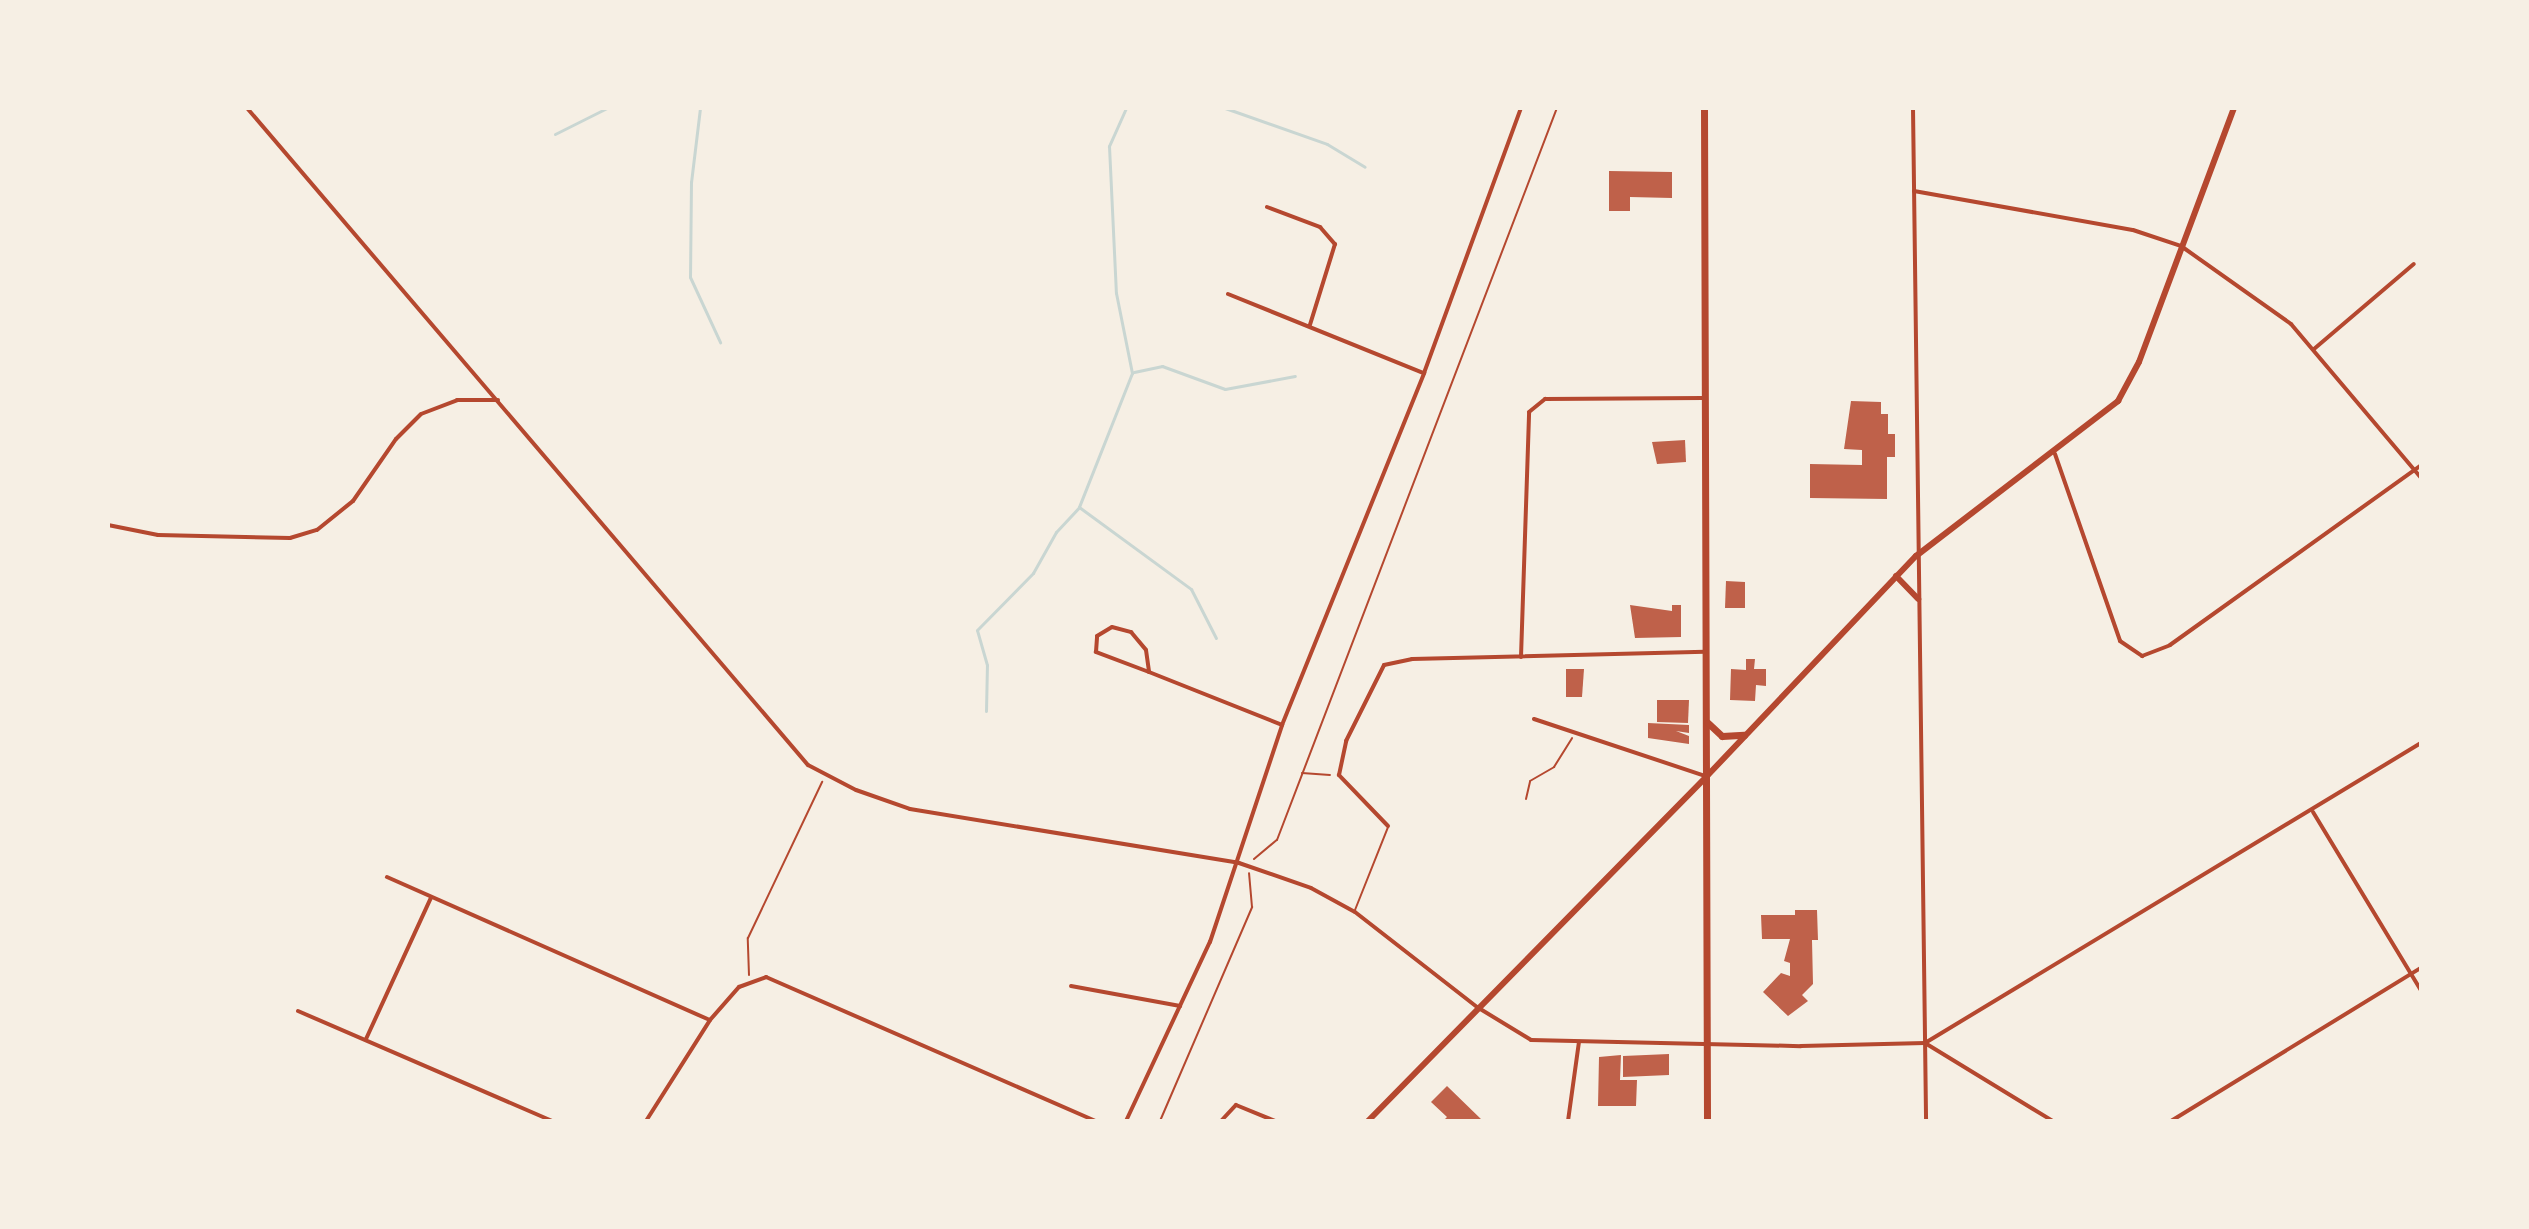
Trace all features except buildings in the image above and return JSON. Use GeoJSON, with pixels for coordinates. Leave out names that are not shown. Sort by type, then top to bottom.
{"type":"FeatureCollection","features":[{"type":"Feature","properties":{"kind":"main road"},"geometry":{"type":"LineString","coordinates":[[1704,108],[1707,1121]]}},
{"type":"Feature","properties":{"kind":"main road"},"geometry":{"type":"LineString","coordinates":[[1706,720],[1717,734],[1744,735]]}},
{"type":"Feature","properties":{"kind":"street"},"geometry":{"type":"LineString","coordinates":[[247,108],[498,400],[790,748],[826,777],[910,809],[1239,863],[1311,888],[1355,912],[1477,1007],[1531,1040],[1707,1044],[1925,1043],[2313,812],[2421,743]]}},
{"type":"Feature","properties":{"kind":"street"},"geometry":{"type":"LineString","coordinates":[[1126,1121],[1180,1006],[1239,863],[1282,725],[1424,373],[1521,108]]}},
{"type":"Feature","properties":{"kind":"street"},"geometry":{"type":"LineString","coordinates":[[1913,108],[1916,556],[1926,1121]]}},
{"type":"Feature","properties":{"kind":"street"},"geometry":{"type":"LineString","coordinates":[[1368,1121],[1707,776],[1916,556],[2103,417],[2129,383],[2234,108]]}},
{"type":"Feature","properties":{"kind":"street"},"geometry":{"type":"LineString","coordinates":[[1914,191],[2133,230],[2181,246],[2291,324],[2421,478]]}},
{"type":"Feature","properties":{"kind":"street"},"geometry":{"type":"LineString","coordinates":[[1267,207],[1320,227],[1335,244],[1310,325]]}},
{"type":"Feature","properties":{"kind":"street"},"geometry":{"type":"LineString","coordinates":[[2314,349],[2414,264]]}},
{"type":"Feature","properties":{"kind":"street"},"geometry":{"type":"LineString","coordinates":[[1228,294],[1424,373]]}},
{"type":"Feature","properties":{"kind":"street"},"geometry":{"type":"LineString","coordinates":[[1521,657],[1529,412],[1545,399],[1703,398]]}},
{"type":"Feature","properties":{"kind":"street"},"geometry":{"type":"LineString","coordinates":[[108,525],[158,535],[290,538],[317,530],[353,501],[396,439],[421,414],[457,400],[498,400]]}},
{"type":"Feature","properties":{"kind":"street"},"geometry":{"type":"LineString","coordinates":[[2055,454],[2120,641],[2142,656],[2170,645],[2421,465]]}},
{"type":"Feature","properties":{"kind":"street"},"geometry":{"type":"LineString","coordinates":[[1896,576],[1918,599]]}},
{"type":"Feature","properties":{"kind":"street"},"geometry":{"type":"LineString","coordinates":[[1149,672],[1146,650],[1131,632],[1112,627],[1097,636],[1096,652],[1282,725]]}},
{"type":"Feature","properties":{"kind":"street"},"geometry":{"type":"LineString","coordinates":[[1388,826],[1339,775],[1346,741],[1384,665],[1412,659],[1707,652]]}},
{"type":"Feature","properties":{"kind":"street"},"geometry":{"type":"LineString","coordinates":[[1534,719],[1707,776]]}},
{"type":"Feature","properties":{"kind":"street"},"geometry":{"type":"LineString","coordinates":[[2313,812],[2421,990]]}},
{"type":"Feature","properties":{"kind":"street"},"geometry":{"type":"LineString","coordinates":[[387,877],[710,1020]]}},
{"type":"Feature","properties":{"kind":"street"},"geometry":{"type":"LineString","coordinates":[[366,1039],[431,898]]}},
{"type":"Feature","properties":{"kind":"street"},"geometry":{"type":"LineString","coordinates":[[2171,1121],[2421,968]]}},
{"type":"Feature","properties":{"kind":"street"},"geometry":{"type":"LineString","coordinates":[[646,1121],[710,1020],[749,980],[778,979],[1095,1121]]}},
{"type":"Feature","properties":{"kind":"street"},"geometry":{"type":"LineString","coordinates":[[1071,986],[1180,1006]]}},
{"type":"Feature","properties":{"kind":"street"},"geometry":{"type":"LineString","coordinates":[[298,1011],[552,1121]]}},
{"type":"Feature","properties":{"kind":"street"},"geometry":{"type":"LineString","coordinates":[[1568,1121],[1579,1042]]}},
{"type":"Feature","properties":{"kind":"street"},"geometry":{"type":"LineString","coordinates":[[1925,1043],[2053,1121]]}},
{"type":"Feature","properties":{"kind":"street"},"geometry":{"type":"LineString","coordinates":[[1221,1121],[1236,1105],[1275,1121]]}},
{"type":"Feature","properties":{"kind":"lane"},"geometry":{"type":"LineString","coordinates":[[1355,912],[1388,826]]}},
{"type":"Feature","properties":{"kind":"path"},"geometry":{"type":"LineString","coordinates":[[1256,856],[1277,840],[1557,108]]}},
{"type":"Feature","properties":{"kind":"path"},"geometry":{"type":"LineString","coordinates":[[1526,799],[1530,781],[1554,767],[1575,733]]}},
{"type":"Feature","properties":{"kind":"path"},"geometry":{"type":"LineString","coordinates":[[1302,773],[1339,775]]}},
{"type":"Feature","properties":{"kind":"path"},"geometry":{"type":"LineString","coordinates":[[749,980],[748,938],[816,788],[826,777]]}},
{"type":"Feature","properties":{"kind":"path"},"geometry":{"type":"LineString","coordinates":[[1160,1121],[1252,907],[1248,879]]}},
{"type":"Feature","properties":{"kind":"waterway"},"geometry":{"type":"LineString","coordinates":[[555,134],[607,108]]}},
{"type":"Feature","properties":{"kind":"waterway"},"geometry":{"type":"LineString","coordinates":[[700,108],[691,182],[690,277],[720,342]]}},
{"type":"Feature","properties":{"kind":"waterway"},"geometry":{"type":"LineString","coordinates":[[1126,108],[1109,146],[1116,293],[1132,373],[1079,507],[1191,589],[1216,638]]}},
{"type":"Feature","properties":{"kind":"waterway"},"geometry":{"type":"LineString","coordinates":[[1225,108],[1327,144],[1365,167]]}},
{"type":"Feature","properties":{"kind":"waterway"},"geometry":{"type":"LineString","coordinates":[[1134,372],[1162,366],[1225,389],[1295,376]]}},
{"type":"Feature","properties":{"kind":"waterway"},"geometry":{"type":"LineString","coordinates":[[986,711],[987,665],[977,630],[1033,573],[1056,532],[1079,507]]}}]}
